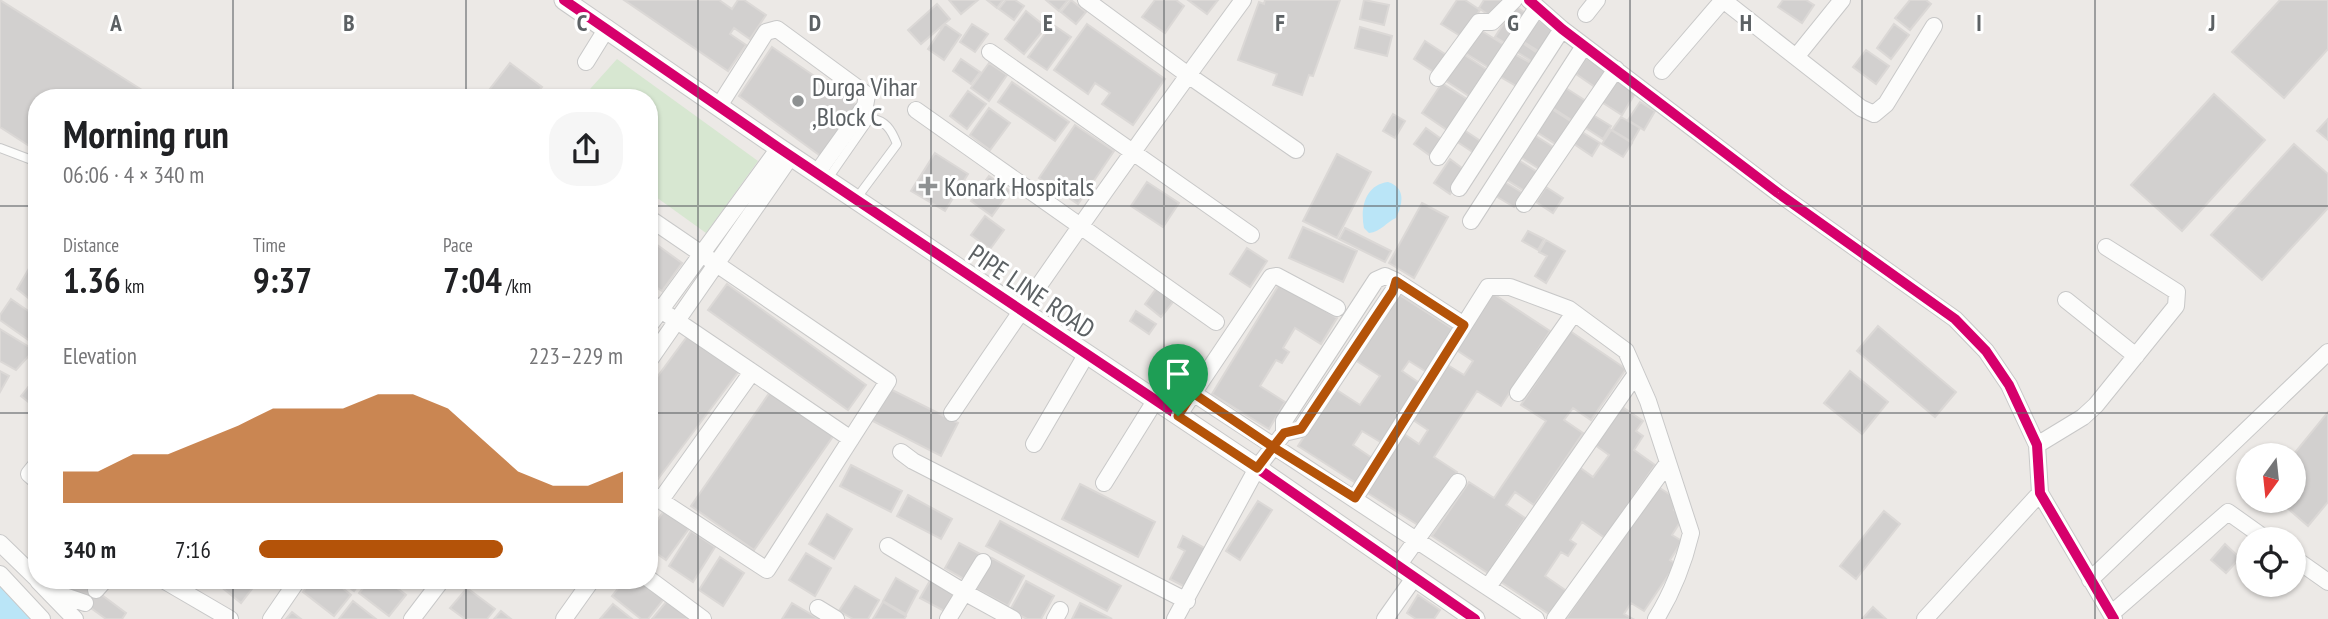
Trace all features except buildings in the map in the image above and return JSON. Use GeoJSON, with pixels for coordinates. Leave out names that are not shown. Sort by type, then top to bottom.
{"type":"FeatureCollection","features":[{"type":"Feature","properties":{"kind":"street"},"geometry":{"type":"LineString","coordinates":[[1086,0],[1296,150]]}},
{"type":"Feature","properties":{"kind":"street"},"geometry":{"type":"LineString","coordinates":[[952,413],[1079,227],[1243,0]]}},
{"type":"Feature","properties":{"kind":"street"},"geometry":{"type":"LineString","coordinates":[[1438,78],[1479,22],[1492,22],[1514,0]]}},
{"type":"Feature","properties":{"kind":"street"},"geometry":{"type":"LineString","coordinates":[[1586,14],[1597,0]]}},
{"type":"Feature","properties":{"kind":"street"},"geometry":{"type":"LineString","coordinates":[[1662,71],[1723,0],[1861,108],[1874,114],[1886,104],[1934,26]]}},
{"type":"Feature","properties":{"kind":"street"},"geometry":{"type":"LineString","coordinates":[[1796,57],[1842,0]]}},
{"type":"Feature","properties":{"kind":"street","name":"PIPE LINE ROAD"},"geometry":{"type":"LineString","coordinates":[[578,4],[607,28],[785,152],[1257,468],[1475,619]]}},
{"type":"Feature","properties":{"kind":"street"},"geometry":{"type":"LineString","coordinates":[[1438,157],[1533,4],[1584,46],[1778,193],[1955,319],[1986,351],[2009,385],[2037,445],[2040,494],[2112,617],[2228,512],[2249,527]]}},
{"type":"Feature","properties":{"kind":"street"},"geometry":{"type":"LineString","coordinates":[[586,62],[607,28]]}},
{"type":"Feature","properties":{"kind":"street"},"geometry":{"type":"LineString","coordinates":[[719,106],[766,32],[777,29],[867,94],[865,106],[822,176]]}},
{"type":"Feature","properties":{"kind":"street"},"geometry":{"type":"LineString","coordinates":[[1459,188],[1562,29]]}},
{"type":"Feature","properties":{"kind":"street"},"geometry":{"type":"LineString","coordinates":[[1471,221],[1584,46]]}},
{"type":"Feature","properties":{"kind":"street"},"geometry":{"type":"LineString","coordinates":[[990,52],[1251,235]]}},
{"type":"Feature","properties":{"kind":"street"},"geometry":{"type":"LineString","coordinates":[[1524,204],[1616,69]]}},
{"type":"Feature","properties":{"kind":"street"},"geometry":{"type":"LineString","coordinates":[[916,110],[1216,322]]}},
{"type":"Feature","properties":{"kind":"street"},"geometry":{"type":"LineString","coordinates":[[658,303],[702,253],[757,179],[785,152]]}},
{"type":"Feature","properties":{"kind":"street"},"geometry":{"type":"LineString","coordinates":[[658,348],[717,263],[785,152]]}},
{"type":"Feature","properties":{"kind":"street"},"geometry":{"type":"LineString","coordinates":[[658,224],[888,381],[767,570],[658,499]]}},
{"type":"Feature","properties":{"kind":"street"},"geometry":{"type":"LineString","coordinates":[[2037,445],[2090,411],[2176,306],[2177,292],[2106,247]]}},
{"type":"Feature","properties":{"kind":"street"},"geometry":{"type":"LineString","coordinates":[[1178,416],[1271,277],[1277,276],[1337,308]]}},
{"type":"Feature","properties":{"kind":"street"},"geometry":{"type":"LineString","coordinates":[[1175,619],[1257,468],[1284,433],[1284,421],[1376,280],[1385,276],[1396,281],[1464,325]]}},
{"type":"Feature","properties":{"kind":"street"},"geometry":{"type":"LineString","coordinates":[[1355,498],[1488,287],[1510,286],[1569,309],[1626,351],[1648,401],[1691,533],[1672,587],[1656,619]]}},
{"type":"Feature","properties":{"kind":"street"},"geometry":{"type":"LineString","coordinates":[[2066,300],[2136,356]]}},
{"type":"Feature","properties":{"kind":"street"},"geometry":{"type":"LineString","coordinates":[[658,308],[851,439]]}},
{"type":"Feature","properties":{"kind":"street"},"geometry":{"type":"LineString","coordinates":[[1518,393],[1574,313]]}},
{"type":"Feature","properties":{"kind":"street"},"geometry":{"type":"LineString","coordinates":[[2090,580],[2328,352]]}},
{"type":"Feature","properties":{"kind":"street"},"geometry":{"type":"LineString","coordinates":[[1034,444],[1086,355]]}},
{"type":"Feature","properties":{"kind":"street"},"geometry":{"type":"LineString","coordinates":[[658,493],[752,372]]}},
{"type":"Feature","properties":{"kind":"street"},"geometry":{"type":"LineString","coordinates":[[1488,587],[1636,374]]}},
{"type":"Feature","properties":{"kind":"street"},"geometry":{"type":"LineString","coordinates":[[1193,393],[1536,619]]}},
{"type":"Feature","properties":{"kind":"street"},"geometry":{"type":"LineString","coordinates":[[1104,483],[1155,401]]}},
{"type":"Feature","properties":{"kind":"street"},"geometry":{"type":"LineString","coordinates":[[901,452],[913,461],[1187,601]]}},
{"type":"Feature","properties":{"kind":"street"},"geometry":{"type":"LineString","coordinates":[[1555,619],[1667,464]]}},
{"type":"Feature","properties":{"kind":"street"},"geometry":{"type":"LineString","coordinates":[[1397,567],[1458,482]]}},
{"type":"Feature","properties":{"kind":"street"},"geometry":{"type":"LineString","coordinates":[[1925,619],[2040,494]]}},
{"type":"Feature","properties":{"kind":"street"},"geometry":{"type":"LineString","coordinates":[[0,542],[28,571]]}},
{"type":"Feature","properties":{"kind":"street"},"geometry":{"type":"LineString","coordinates":[[888,545],[1013,619]]}},
{"type":"Feature","properties":{"kind":"street"},"geometry":{"type":"LineString","coordinates":[[948,619],[983,562]]}},
{"type":"Feature","properties":{"kind":"street"},"geometry":{"type":"LineString","coordinates":[[2306,566],[2328,582]]}},
{"type":"Feature","properties":{"kind":"street"},"geometry":{"type":"LineString","coordinates":[[0,574],[42,619]]}},
{"type":"Feature","properties":{"kind":"street"},"geometry":{"type":"LineString","coordinates":[[1385,619],[1414,578]]}},
{"type":"Feature","properties":{"kind":"street"},"geometry":{"type":"LineString","coordinates":[[658,586],[703,619]]}},
{"type":"Feature","properties":{"kind":"street"},"geometry":{"type":"LineString","coordinates":[[46,589],[75,619]]}},
{"type":"Feature","properties":{"kind":"street"},"geometry":{"type":"LineString","coordinates":[[53,589],[85,603]]}},
{"type":"Feature","properties":{"kind":"street"},"geometry":{"type":"LineString","coordinates":[[179,589],[230,619]]}},
{"type":"Feature","properties":{"kind":"street"},"geometry":{"type":"LineString","coordinates":[[271,619],[292,589]]}},
{"type":"Feature","properties":{"kind":"street"},"geometry":{"type":"LineString","coordinates":[[412,619],[435,589]]}},
{"type":"Feature","properties":{"kind":"street"},"geometry":{"type":"LineString","coordinates":[[564,619],[585,589]]}},
{"type":"Feature","properties":{"kind":"street"},"geometry":{"type":"LineString","coordinates":[[818,608],[836,619]]}},
{"type":"Feature","properties":{"kind":"lane"},"geometry":{"type":"LineString","coordinates":[[822,176],[870,118],[880,120],[891,128],[897,144],[856,199]]}},
{"type":"Feature","properties":{"kind":"lane"},"geometry":{"type":"LineString","coordinates":[[0,148],[28,159]]}},
{"type":"Feature","properties":{"kind":"green space"},"geometry":{"type":"Polygon","coordinates":[[[617,59],[758,161],[706,233],[658,198],[658,89],[590,89],[617,59]]]}},
{"type":"Feature","properties":{"kind":"water"},"geometry":{"type":"Polygon","coordinates":[[[1388,182],[1400,192],[1401,202],[1396,218],[1377,231],[1369,233],[1364,228],[1363,220],[1366,199],[1374,188],[1388,182]]]}},
{"type":"Feature","properties":{"kind":"water"},"geometry":{"type":"Polygon","coordinates":[[[0,579],[39,619],[0,619],[0,579]]]}},
{"type":"Feature","properties":{"kind":"cycle path"},"geometry":{"type":"LineString","coordinates":[[564,0],[779,148],[1257,468],[1475,619]]}},
{"type":"Feature","properties":{"kind":"cycle path"},"geometry":{"type":"LineString","coordinates":[[1529,0],[1562,29],[1778,193],[1955,319],[1986,351],[2009,385],[2037,445],[2040,493],[2114,619]]}},
{"type":"Feature","properties":{"kind":"place","name":"Durga Vihar ,Block C"},"geometry":{"type":"Point","coordinates":[798,101]}},
{"type":"Feature","properties":{"kind":"place","name":"Konark Hospitals"},"geometry":{"type":"Point","coordinates":[928,186]}},
{"type":"Feature","properties":{"kind":"route"},"geometry":{"type":"LineString","coordinates":[[1178,416],[1193,393],[1273,447],[1284,433],[1301,429],[1393,291],[1396,281],[1464,325],[1355,498],[1273,447],[1257,468],[1178,416]]}}]}
